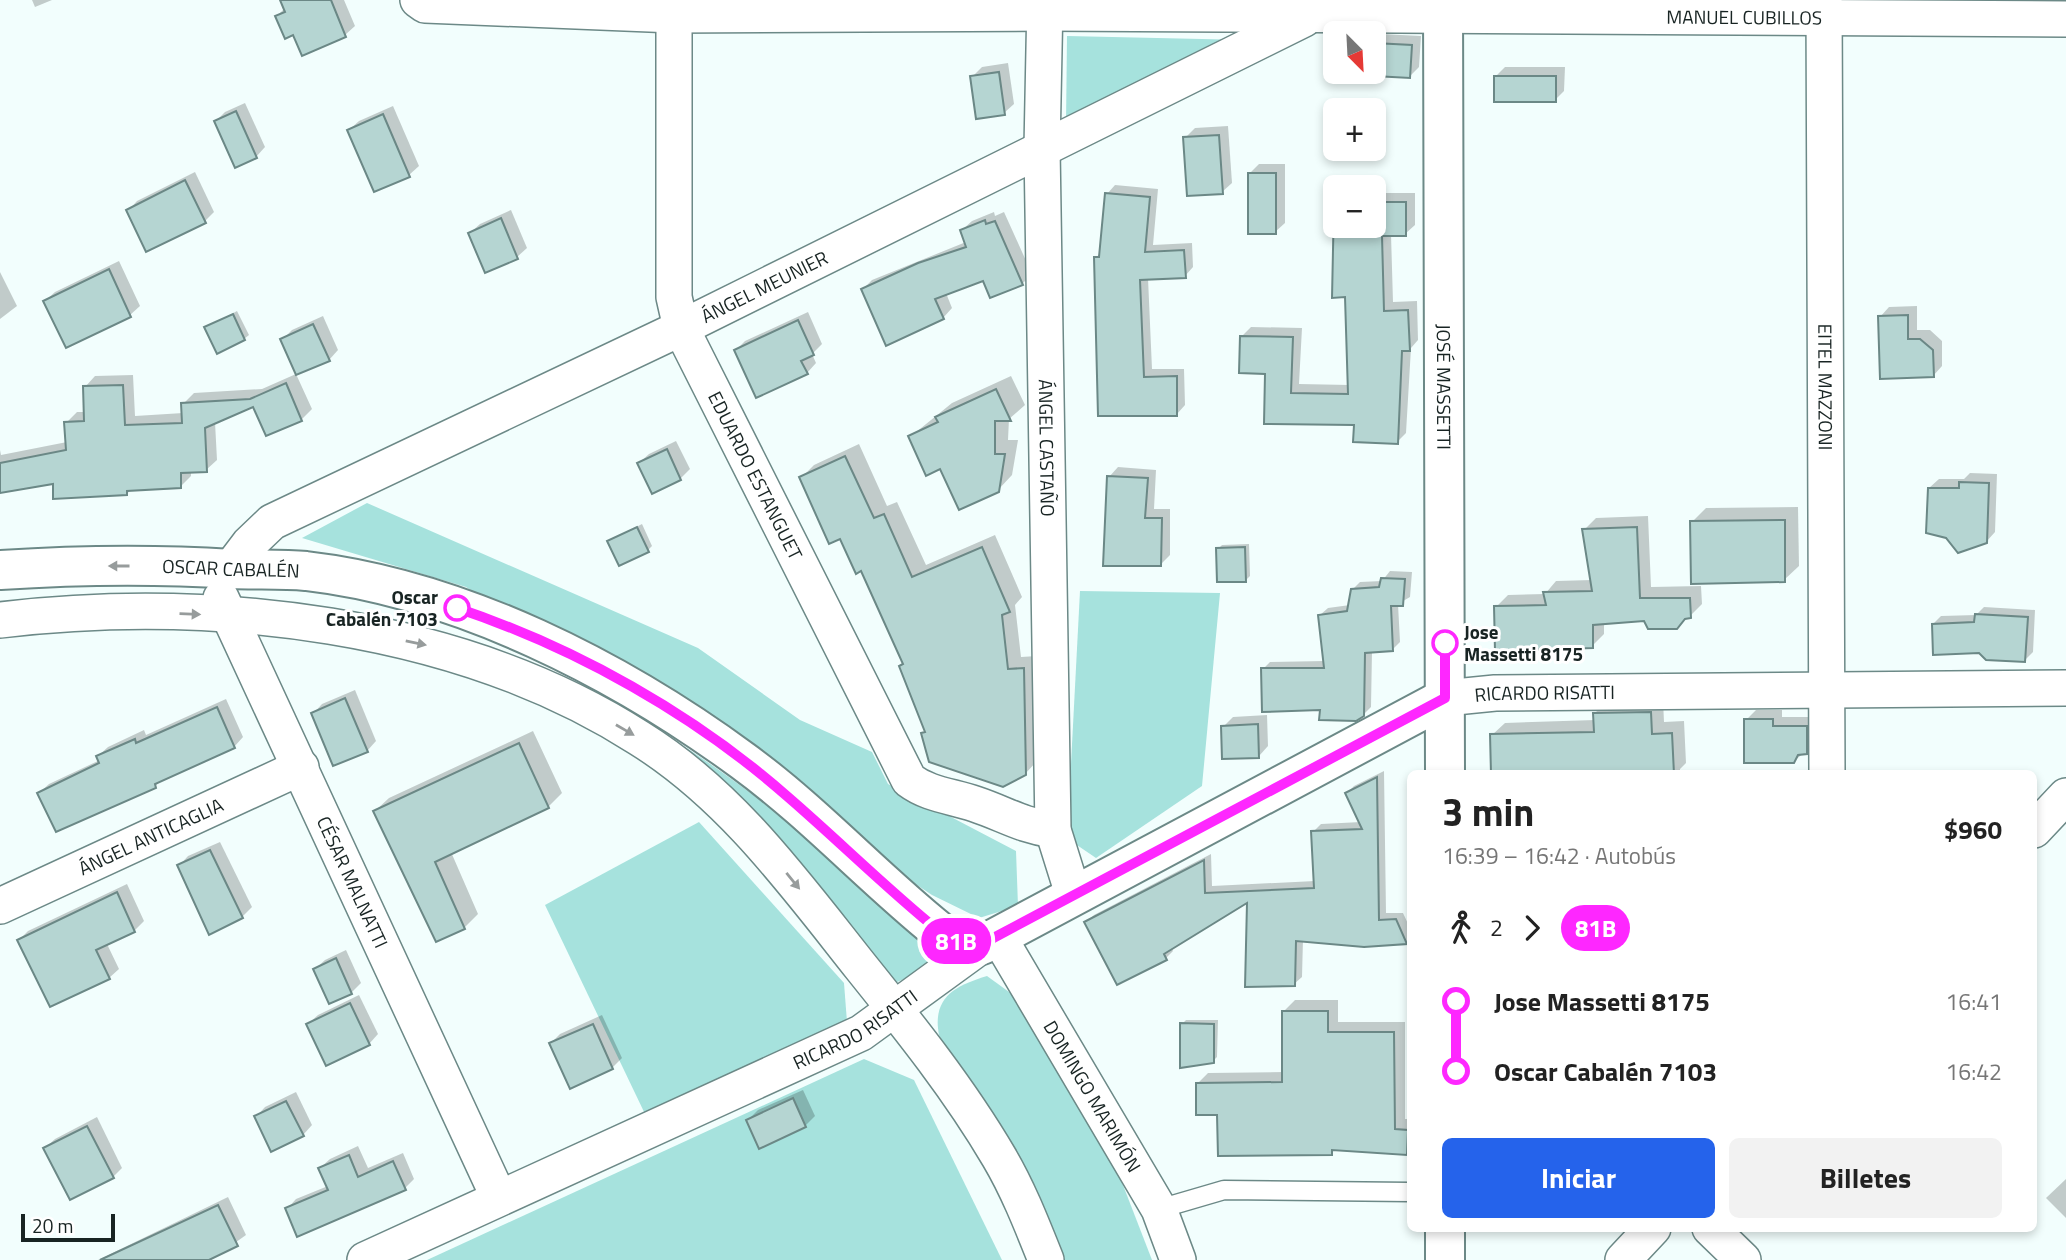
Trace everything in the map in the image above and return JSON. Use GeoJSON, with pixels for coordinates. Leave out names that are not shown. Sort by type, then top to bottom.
{"type":"FeatureCollection","features":[{"type":"Feature","properties":{"kind":"main road","name":"JOSÉ MASSETTI"},"geometry":{"type":"LineString","coordinates":[[1443,7],[1445,770]]}},
{"type":"Feature","properties":{"kind":"main road","name":"OSCAR CABALÉN"},"geometry":{"type":"LineString","coordinates":[[0,570],[65,565],[219,567],[307,572],[408,592],[506,625],[589,664],[673,713],[744,762],[787,795],[939,931],[957,941],[990,940]]}},
{"type":"Feature","properties":{"kind":"main road","name":"RICARDO RISATTI"},"geometry":{"type":"LineString","coordinates":[[990,940],[1445,698]]}},
{"type":"Feature","properties":{"kind":"main road"},"geometry":{"type":"LineString","coordinates":[[1445,1232],[1445,1260]]}},
{"type":"Feature","properties":{"kind":"street","name":"MANUEL CUBILLOS"},"geometry":{"type":"LineString","coordinates":[[418,0],[425,5],[674,8],[1045,6],[1310,16],[1443,7],[1824,10],[2066,19]]}},
{"type":"Feature","properties":{"kind":"street","name":"ÁNGEL CASTAÑO"},"geometry":{"type":"LineString","coordinates":[[1045,6],[1042,148],[1053,830],[1073,894]]}},
{"type":"Feature","properties":{"kind":"street","name":"EDUARDO ESTANGUET"},"geometry":{"type":"LineString","coordinates":[[674,8],[674,297],[681,328],[909,780],[923,790],[977,804],[1024,826],[1053,830]]}},
{"type":"Feature","properties":{"kind":"street","name":"EITEL MAZZONI"},"geometry":{"type":"LineString","coordinates":[[1824,10],[1827,770]]}},
{"type":"Feature","properties":{"kind":"street","name":"ÁNGEL MEUNIER"},"geometry":{"type":"LineString","coordinates":[[219,567],[272,522],[681,328],[1310,16]]}},
{"type":"Feature","properties":{"kind":"street","name":"CÉSAR MALNATTI"},"geometry":{"type":"LineString","coordinates":[[219,567],[230,616],[499,1198]]}},
{"type":"Feature","properties":{"kind":"street"},"geometry":{"type":"LineString","coordinates":[[0,620],[134,612],[230,616],[328,627],[422,644],[507,672],[588,708],[641,738],[690,776],[743,823],[948,1078],[1000,1158],[1045,1260]]}},
{"type":"Feature","properties":{"kind":"street","name":"RICARDO RISATTI"},"geometry":{"type":"LineString","coordinates":[[1445,698],[1495,693],[2066,688]]}},
{"type":"Feature","properties":{"kind":"street","name":"ÁNGEL ANTICAGLIA"},"geometry":{"type":"LineString","coordinates":[[0,906],[301,767]]}},
{"type":"Feature","properties":{"kind":"street"},"geometry":{"type":"LineString","coordinates":[[2037,827],[2066,796]]}},
{"type":"Feature","properties":{"kind":"street","name":"RICARDO RISATTI"},"geometry":{"type":"LineString","coordinates":[[365,1260],[861,1033],[990,940]]}},
{"type":"Feature","properties":{"kind":"street","name":"DOMINGO MARIMÓN"},"geometry":{"type":"LineString","coordinates":[[990,940],[1159,1209],[1178,1260]]}},
{"type":"Feature","properties":{"kind":"street"},"geometry":{"type":"LineString","coordinates":[[1623,1260],[1649,1232]]}},
{"type":"Feature","properties":{"kind":"street"},"geometry":{"type":"LineString","coordinates":[[1714,1232],[1743,1260]]}},
{"type":"Feature","properties":{"kind":"lane"},"geometry":{"type":"LineString","coordinates":[[1159,1209],[1224,1190],[1407,1192]]}},
{"type":"Feature","properties":{"kind":"shaded area"},"geometry":{"type":"Polygon","coordinates":[[[1067,36],[1247,40],[1066,124],[1067,36]]]}},
{"type":"Feature","properties":{"kind":"shaded area"},"geometry":{"type":"Polygon","coordinates":[[[367,503],[698,648],[800,720],[872,752],[888,784],[1016,851],[1018,906],[979,918],[932,895],[466,587],[302,538],[367,503]]]}},
{"type":"Feature","properties":{"kind":"shaded area"},"geometry":{"type":"Polygon","coordinates":[[[1080,591],[1220,593],[1202,786],[1096,858],[1071,841],[1070,783],[1080,591]]]}},
{"type":"Feature","properties":{"kind":"shaded area"},"geometry":{"type":"Polygon","coordinates":[[[499,650],[602,696],[705,760],[831,856],[951,958],[895,983],[684,763],[493,665],[499,650]]]}},
{"type":"Feature","properties":{"kind":"shaded area"},"geometry":{"type":"Polygon","coordinates":[[[699,822],[844,983],[847,1022],[646,1116],[545,905],[699,822]]]}},
{"type":"Feature","properties":{"kind":"shaded area"},"geometry":{"type":"Polygon","coordinates":[[[987,976],[1016,997],[1116,1167],[1152,1260],[1061,1260],[939,1035],[939,1012],[948,995],[965,984],[987,976]]]}},
{"type":"Feature","properties":{"kind":"shaded area"},"geometry":{"type":"Polygon","coordinates":[[[864,1059],[914,1080],[1002,1260],[427,1260],[864,1059]]]}},
{"type":"Feature","properties":{"kind":"building"},"geometry":{"type":"Polygon","coordinates":[[[280,0],[331,0],[346,37],[302,56],[293,35],[285,39],[275,16],[285,12],[280,0]]]}},
{"type":"Feature","properties":{"kind":"building"},"geometry":{"type":"Polygon","coordinates":[[[1386,44],[1412,45],[1410,78],[1386,77],[1386,44]]]}},
{"type":"Feature","properties":{"kind":"building"},"geometry":{"type":"Polygon","coordinates":[[[999,72],[1005,115],[976,119],[970,76],[999,72]]]}},
{"type":"Feature","properties":{"kind":"building"},"geometry":{"type":"Polygon","coordinates":[[[1494,76],[1556,76],[1556,102],[1494,102],[1494,76]]]}},
{"type":"Feature","properties":{"kind":"building"},"geometry":{"type":"Polygon","coordinates":[[[236,111],[257,158],[235,168],[214,121],[236,111]]]}},
{"type":"Feature","properties":{"kind":"building"},"geometry":{"type":"Polygon","coordinates":[[[383,114],[410,177],[374,192],[347,130],[383,114]]]}},
{"type":"Feature","properties":{"kind":"building"},"geometry":{"type":"Polygon","coordinates":[[[1219,135],[1223,194],[1187,196],[1183,137],[1219,135]]]}},
{"type":"Feature","properties":{"kind":"building"},"geometry":{"type":"Polygon","coordinates":[[[1248,173],[1276,173],[1276,234],[1248,234],[1248,173]]]}},
{"type":"Feature","properties":{"kind":"building"},"geometry":{"type":"Polygon","coordinates":[[[185,180],[206,223],[146,252],[126,210],[185,180]]]}},
{"type":"Feature","properties":{"kind":"building"},"geometry":{"type":"Polygon","coordinates":[[[1105,193],[1150,197],[1145,252],[1184,250],[1186,278],[1140,280],[1144,377],[1177,376],[1177,416],[1098,416],[1094,257],[1099,257],[1105,193]]]}},
{"type":"Feature","properties":{"kind":"building"},"geometry":{"type":"Polygon","coordinates":[[[1386,202],[1406,202],[1406,236],[1386,236],[1386,202]]]}},
{"type":"Feature","properties":{"kind":"building"},"geometry":{"type":"Polygon","coordinates":[[[501,218],[518,259],[485,273],[468,233],[501,218]]]}},
{"type":"Feature","properties":{"kind":"building"},"geometry":{"type":"Polygon","coordinates":[[[985,220],[986,224],[995,221],[1023,285],[990,298],[983,281],[935,299],[944,319],[886,346],[861,289],[918,263],[966,247],[960,230],[985,220]]]}},
{"type":"Feature","properties":{"kind":"building"},"geometry":{"type":"Polygon","coordinates":[[[1333,238],[1382,238],[1384,311],[1408,310],[1410,351],[1402,351],[1398,444],[1353,442],[1354,425],[1264,424],[1265,374],[1239,373],[1240,336],[1293,337],[1291,393],[1348,394],[1345,297],[1332,298],[1333,238]]]}},
{"type":"Feature","properties":{"kind":"building"},"geometry":{"type":"Polygon","coordinates":[[[109,269],[131,317],[66,348],[43,301],[109,269]]]}},
{"type":"Feature","properties":{"kind":"building"},"geometry":{"type":"Polygon","coordinates":[[[233,314],[245,340],[217,354],[204,327],[233,314]]]}},
{"type":"Feature","properties":{"kind":"building"},"geometry":{"type":"Polygon","coordinates":[[[1908,315],[1908,339],[1920,339],[1933,350],[1934,377],[1880,379],[1878,316],[1908,315]]]}},
{"type":"Feature","properties":{"kind":"building"},"geometry":{"type":"Polygon","coordinates":[[[798,320],[814,355],[801,361],[808,374],[756,398],[734,350],[798,320]]]}},
{"type":"Feature","properties":{"kind":"building"},"geometry":{"type":"Polygon","coordinates":[[[313,324],[330,361],[296,375],[280,339],[313,324]]]}},
{"type":"Feature","properties":{"kind":"building"},"geometry":{"type":"Polygon","coordinates":[[[286,383],[302,421],[266,436],[253,407],[205,428],[207,472],[181,473],[181,488],[127,491],[127,495],[53,499],[53,484],[0,493],[0,463],[66,450],[64,422],[84,421],[83,386],[123,385],[125,425],[182,423],[181,403],[250,399],[286,383]]]}},
{"type":"Feature","properties":{"kind":"building"},"geometry":{"type":"Polygon","coordinates":[[[996,389],[1011,421],[995,421],[995,454],[1005,454],[999,492],[959,510],[940,469],[926,476],[908,436],[938,422],[935,417],[996,389]]]}},
{"type":"Feature","properties":{"kind":"building"},"geometry":{"type":"Polygon","coordinates":[[[667,449],[681,480],[652,494],[637,463],[667,449]]]}},
{"type":"Feature","properties":{"kind":"building"},"geometry":{"type":"Polygon","coordinates":[[[845,456],[874,518],[884,514],[912,577],[982,547],[1010,612],[1002,615],[1008,669],[1024,668],[1026,775],[1003,787],[929,762],[921,733],[925,732],[899,666],[903,664],[861,571],[856,574],[840,539],[829,544],[799,477],[845,456]]]}},
{"type":"Feature","properties":{"kind":"building"},"geometry":{"type":"Polygon","coordinates":[[[1107,476],[1148,478],[1145,518],[1162,518],[1161,566],[1103,566],[1107,476]]]}},
{"type":"Feature","properties":{"kind":"building"},"geometry":{"type":"Polygon","coordinates":[[[1959,482],[1989,483],[1987,543],[1958,553],[1946,538],[1926,533],[1928,488],[1959,488],[1959,482]]]}},
{"type":"Feature","properties":{"kind":"building"},"geometry":{"type":"Polygon","coordinates":[[[1785,520],[1785,582],[1691,584],[1690,521],[1785,520]]]}},
{"type":"Feature","properties":{"kind":"building"},"geometry":{"type":"Polygon","coordinates":[[[637,527],[649,552],[619,566],[607,541],[637,527]]]}},
{"type":"Feature","properties":{"kind":"building"},"geometry":{"type":"Polygon","coordinates":[[[1637,527],[1640,598],[1690,598],[1691,618],[1685,619],[1677,629],[1648,629],[1644,621],[1593,625],[1593,648],[1495,651],[1494,606],[1546,605],[1543,592],[1592,591],[1582,529],[1637,527]]]}},
{"type":"Feature","properties":{"kind":"building"},"geometry":{"type":"Polygon","coordinates":[[[1245,547],[1246,582],[1217,582],[1216,548],[1245,547]]]}},
{"type":"Feature","properties":{"kind":"building"},"geometry":{"type":"Polygon","coordinates":[[[1381,578],[1405,579],[1403,606],[1391,606],[1393,651],[1365,653],[1364,716],[1356,721],[1319,720],[1320,710],[1262,712],[1261,668],[1324,668],[1318,615],[1347,611],[1351,589],[1379,587],[1381,578]]]}},
{"type":"Feature","properties":{"kind":"building"},"geometry":{"type":"Polygon","coordinates":[[[1975,614],[2028,617],[2025,662],[1986,660],[1979,653],[1933,655],[1932,624],[1974,622],[1975,614]]]}},
{"type":"Feature","properties":{"kind":"building"},"geometry":{"type":"Polygon","coordinates":[[[345,698],[368,752],[333,766],[311,713],[345,698]]]}},
{"type":"Feature","properties":{"kind":"building"},"geometry":{"type":"Polygon","coordinates":[[[217,707],[235,748],[155,784],[156,788],[56,832],[37,793],[99,763],[96,756],[135,739],[136,743],[217,707]]]}},
{"type":"Feature","properties":{"kind":"building"},"geometry":{"type":"Polygon","coordinates":[[[1651,712],[1652,734],[1672,733],[1674,770],[1491,770],[1490,734],[1594,732],[1593,713],[1651,712]]]}},
{"type":"Feature","properties":{"kind":"building"},"geometry":{"type":"Polygon","coordinates":[[[1744,719],[1773,719],[1773,726],[1807,726],[1807,754],[1798,755],[1794,763],[1744,763],[1744,719]]]}},
{"type":"Feature","properties":{"kind":"building"},"geometry":{"type":"Polygon","coordinates":[[[1258,724],[1259,758],[1222,759],[1221,726],[1258,724]]]}},
{"type":"Feature","properties":{"kind":"building"},"geometry":{"type":"Polygon","coordinates":[[[519,743],[549,808],[435,862],[465,929],[436,942],[373,811],[519,743]]]}},
{"type":"Feature","properties":{"kind":"building"},"geometry":{"type":"Polygon","coordinates":[[[1377,777],[1379,920],[1396,919],[1407,944],[1364,947],[1296,941],[1295,986],[1245,987],[1247,903],[1164,954],[1167,960],[1117,985],[1084,922],[1204,860],[1205,893],[1314,888],[1311,831],[1362,829],[1345,793],[1377,777]]]}},
{"type":"Feature","properties":{"kind":"building"},"geometry":{"type":"Polygon","coordinates":[[[210,850],[243,918],[209,935],[177,865],[210,850]]]}},
{"type":"Feature","properties":{"kind":"building"},"geometry":{"type":"Polygon","coordinates":[[[117,892],[135,932],[96,950],[110,979],[50,1007],[17,940],[117,892]]]}},
{"type":"Feature","properties":{"kind":"building"},"geometry":{"type":"Polygon","coordinates":[[[336,958],[352,994],[329,1004],[313,969],[336,958]]]}},
{"type":"Feature","properties":{"kind":"building"},"geometry":{"type":"Polygon","coordinates":[[[350,1003],[370,1045],[326,1066],[306,1024],[350,1003]]]}},
{"type":"Feature","properties":{"kind":"building"},"geometry":{"type":"Polygon","coordinates":[[[1282,1011],[1328,1011],[1328,1032],[1394,1032],[1395,1129],[1407,1130],[1407,1155],[1332,1150],[1332,1155],[1218,1156],[1217,1115],[1196,1115],[1196,1083],[1282,1082],[1282,1011]]]}},
{"type":"Feature","properties":{"kind":"building"},"geometry":{"type":"Polygon","coordinates":[[[1180,1023],[1214,1024],[1214,1063],[1180,1068],[1180,1023]]]}},
{"type":"Feature","properties":{"kind":"building"},"geometry":{"type":"Polygon","coordinates":[[[593,1024],[613,1069],[570,1089],[549,1043],[593,1024]]]}},
{"type":"Feature","properties":{"kind":"building"},"geometry":{"type":"Polygon","coordinates":[[[793,1098],[806,1127],[759,1149],[746,1120],[793,1098]]]}},
{"type":"Feature","properties":{"kind":"building"},"geometry":{"type":"Polygon","coordinates":[[[286,1101],[304,1136],[271,1152],[254,1116],[286,1101]]]}},
{"type":"Feature","properties":{"kind":"building"},"geometry":{"type":"Polygon","coordinates":[[[87,1126],[114,1178],[70,1200],[43,1148],[87,1126]]]}},
{"type":"Feature","properties":{"kind":"building"},"geometry":{"type":"Polygon","coordinates":[[[349,1155],[358,1177],[393,1161],[406,1190],[297,1237],[285,1208],[328,1190],[318,1168],[349,1155]]]}},
{"type":"Feature","properties":{"kind":"building"},"geometry":{"type":"Polygon","coordinates":[[[218,1205],[238,1246],[209,1260],[100,1260],[218,1205]]]}},
{"type":"Feature","properties":{"kind":"bus line","name":"81B"},"geometry":{"type":"LineString","coordinates":[[457,608],[506,625],[589,664],[673,713],[787,795],[939,931],[957,941],[982,944],[1445,698],[1445,643]]}},
{"type":"Feature","properties":{"kind":"place","name":"Oscar Cabalén 7103"},"geometry":{"type":"Point","coordinates":[457,608]}},
{"type":"Feature","properties":{"kind":"place","name":"Jose Massetti 8175"},"geometry":{"type":"Point","coordinates":[1445,643]}}]}
